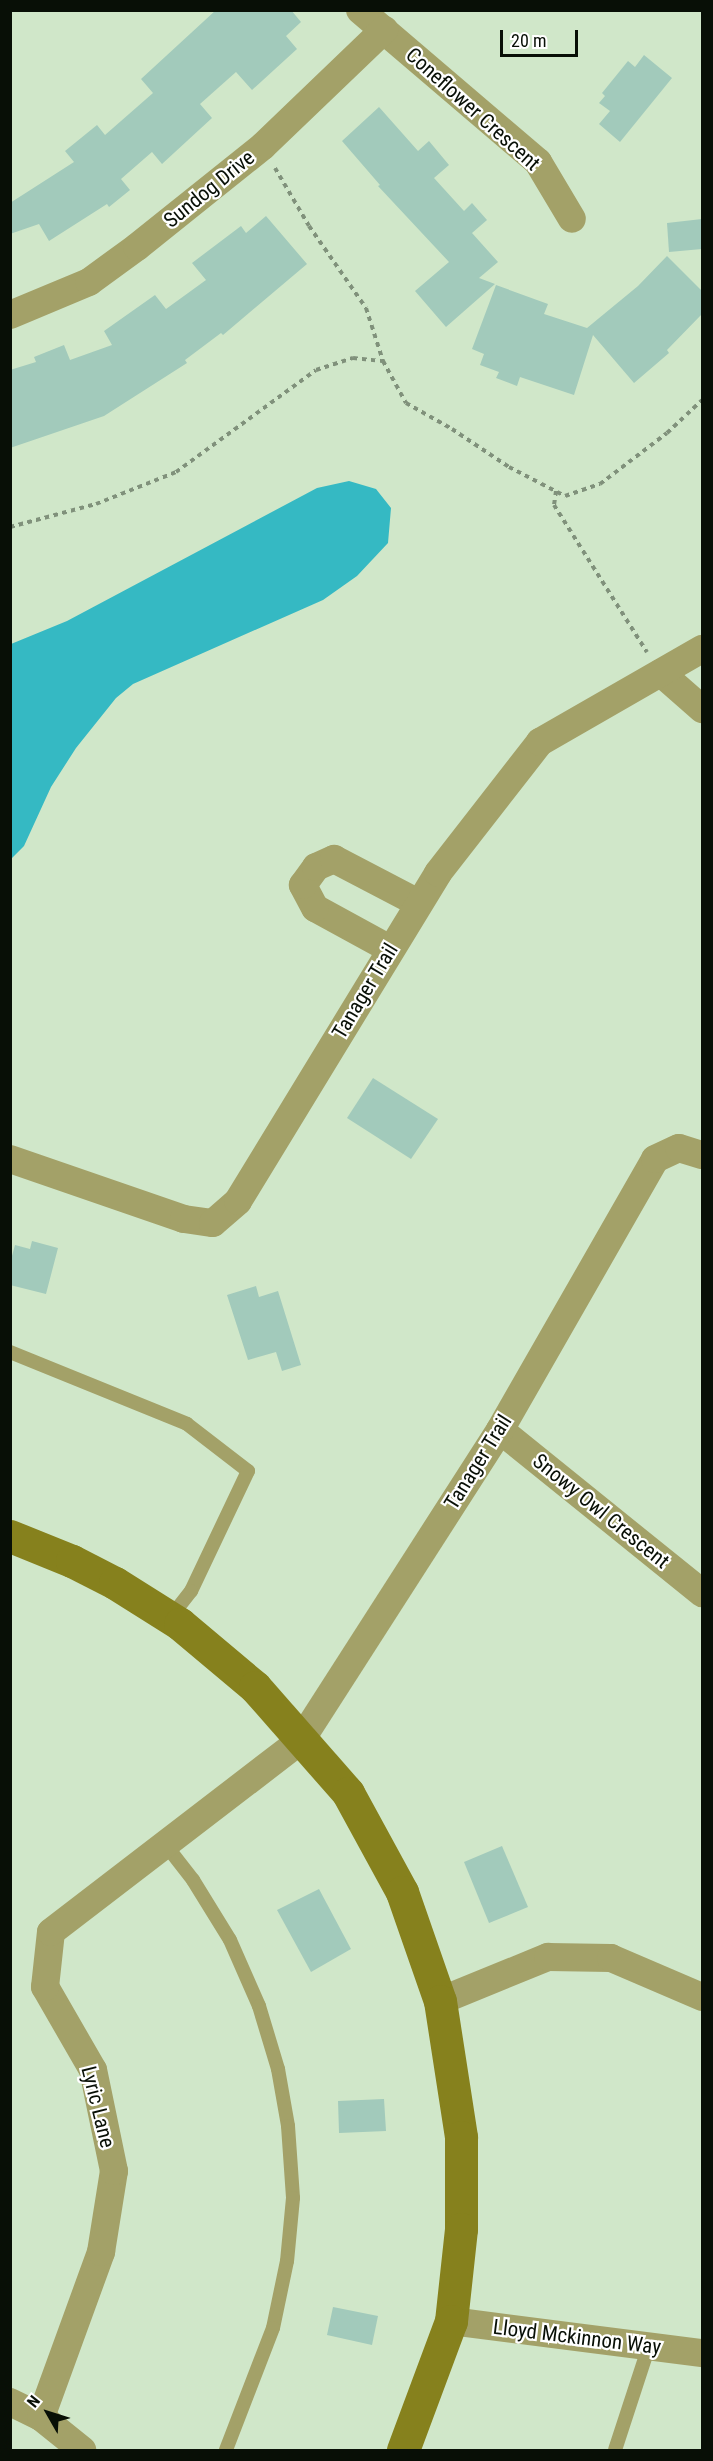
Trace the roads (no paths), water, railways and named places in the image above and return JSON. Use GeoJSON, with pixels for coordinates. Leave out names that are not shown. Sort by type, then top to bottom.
{"type":"FeatureCollection","features":[{"type":"Feature","properties":{"kind":"street","name":"Coneflower Crescent"},"geometry":{"type":"LineString","coordinates":[[360,10],[538,162],[572,219]]}},
{"type":"Feature","properties":{"kind":"street","name":"Sundog Drive"},"geometry":{"type":"LineString","coordinates":[[10,315],[89,282],[263,146],[384,30]]}},
{"type":"Feature","properties":{"kind":"street","name":"Tanager Trail"},"geometry":{"type":"LineString","coordinates":[[10,1159],[184,1220],[213,1223],[238,1201],[438,873],[540,742],[702,649]]}},
{"type":"Feature","properties":{"kind":"street"},"geometry":{"type":"LineString","coordinates":[[661,673],[702,709]]}},
{"type":"Feature","properties":{"kind":"street"},"geometry":{"type":"LineString","coordinates":[[390,949],[315,908],[303,885],[316,867],[334,859],[418,903]]}},
{"type":"Feature","properties":{"kind":"street","name":"Tanager Trail"},"geometry":{"type":"LineString","coordinates":[[301,1740],[500,1430],[655,1159],[679,1148],[702,1155]]}},
{"type":"Feature","properties":{"kind":"street","name":"Snowy Owl Crescent"},"geometry":{"type":"LineString","coordinates":[[500,1430],[702,1593]]}},
{"type":"Feature","properties":{"kind":"street"},"geometry":{"type":"LineString","coordinates":[[10,1536],[72,1561],[115,1583],[170,1618],[255,1687],[348,1793],[402,1892],[440,2001],[461,2137],[461,2229],[451,2321],[403,2451]]}},
{"type":"Feature","properties":{"kind":"street","name":"Lyric Lane"},"geometry":{"type":"LineString","coordinates":[[41,2417],[101,2252],[114,2171],[93,2070],[45,1987],[51,1932],[301,1740]]}},
{"type":"Feature","properties":{"kind":"street"},"geometry":{"type":"LineString","coordinates":[[440,2001],[548,1957],[611,1958],[702,1997]]}},
{"type":"Feature","properties":{"kind":"street","name":"Lloyd Mckinnon Way"},"geometry":{"type":"LineString","coordinates":[[451,2321],[702,2353]]}},
{"type":"Feature","properties":{"kind":"street"},"geometry":{"type":"LineString","coordinates":[[10,2402],[41,2417],[82,2451]]}},
{"type":"Feature","properties":{"kind":"lane"},"geometry":{"type":"LineString","coordinates":[[10,1352],[187,1424],[248,1471],[191,1591],[170,1618]]}},
{"type":"Feature","properties":{"kind":"lane"},"geometry":{"type":"LineString","coordinates":[[165,1844],[193,1880],[230,1940],[259,2006],[278,2069],[288,2126],[293,2198],[287,2261],[273,2328],[226,2451]]}},
{"type":"Feature","properties":{"kind":"lane"},"geometry":{"type":"LineString","coordinates":[[615,2451],[649,2346]]}},
{"type":"Feature","properties":{"kind":"water"},"geometry":{"type":"Polygon","coordinates":[[[349,481],[376,489],[391,508],[388,543],[357,576],[323,600],[133,684],[116,698],[76,748],[51,787],[24,846],[11,859],[11,644],[67,621],[317,488],[349,481]]]}}]}
